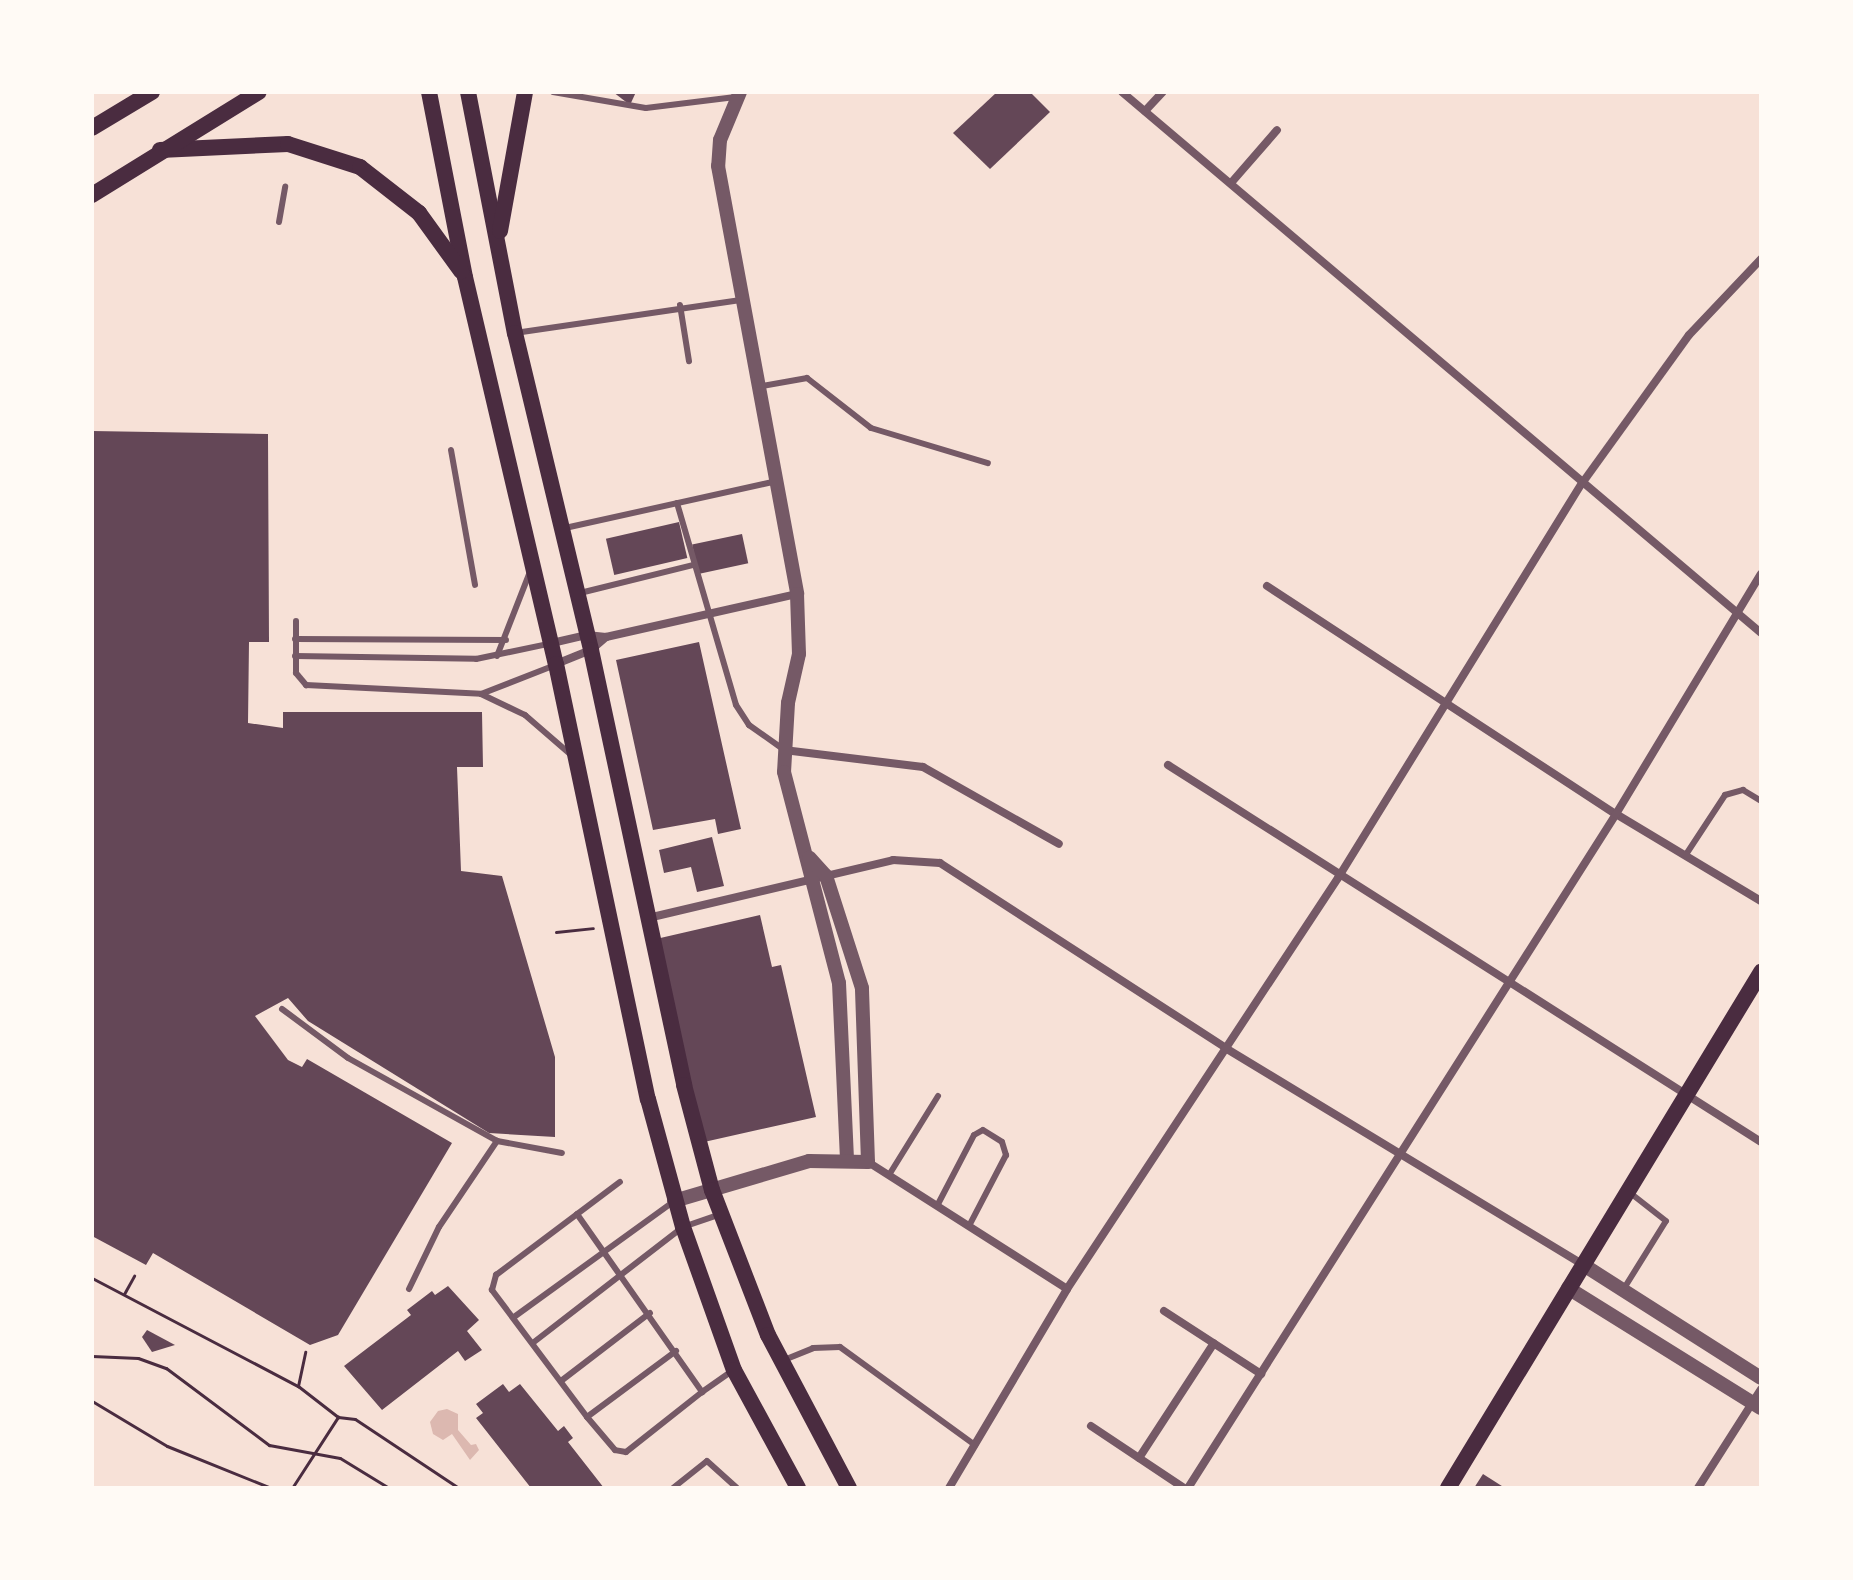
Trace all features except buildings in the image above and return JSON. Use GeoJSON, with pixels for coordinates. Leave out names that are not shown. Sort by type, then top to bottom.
{"type":"FeatureCollection","features":[{"type":"Feature","properties":{"kind":"main road"},"geometry":{"type":"LineString","coordinates":[[92,128],[130,98],[152,92]]}},
{"type":"Feature","properties":{"kind":"main road"},"geometry":{"type":"LineString","coordinates":[[92,195],[160,150],[259,92]]}},
{"type":"Feature","properties":{"kind":"main road"},"geometry":{"type":"LineString","coordinates":[[429,92],[465,277],[552,643],[574,757],[674,1201],[734,1370],[798,1488]]}},
{"type":"Feature","properties":{"kind":"main road"},"geometry":{"type":"LineString","coordinates":[[468,92],[515,333],[589,642],[647,918],[712,1190],[781,1361],[849,1488]]}},
{"type":"Feature","properties":{"kind":"main road"},"geometry":{"type":"LineString","coordinates":[[498,241],[525,92]]}},
{"type":"Feature","properties":{"kind":"main road"},"geometry":{"type":"LineString","coordinates":[[160,150],[253,142],[288,144],[360,167],[419,213],[465,277]]}},
{"type":"Feature","properties":{"kind":"main road"},"geometry":{"type":"LineString","coordinates":[[1448,1488],[1684,1094],[1761,972]]}},
{"type":"Feature","properties":{"kind":"street"},"geometry":{"type":"LineString","coordinates":[[1122,92],[1761,633]]}},
{"type":"Feature","properties":{"kind":"street"},"geometry":{"type":"LineString","coordinates":[[1145,111],[1163,92]]}},
{"type":"Feature","properties":{"kind":"street"},"geometry":{"type":"LineString","coordinates":[[739,94],[720,140],[718,166],[780,480],[797,594],[799,654],[783,750],[789,792],[809,857],[809,881],[839,983],[847,1158]]}},
{"type":"Feature","properties":{"kind":"street"},"geometry":{"type":"LineString","coordinates":[[1231,183],[1277,130]]}},
{"type":"Feature","properties":{"kind":"street"},"geometry":{"type":"LineString","coordinates":[[949,1488],[1067,1289],[1338,878],[1583,482],[1689,335],[1761,259]]}},
{"type":"Feature","properties":{"kind":"street"},"geometry":{"type":"LineString","coordinates":[[1091,1426],[1186,1488],[1509,985],[1761,574]]}},
{"type":"Feature","properties":{"kind":"street"},"geometry":{"type":"LineString","coordinates":[[1267,586],[1616,814],[1761,901]]}},
{"type":"Feature","properties":{"kind":"street"},"geometry":{"type":"LineString","coordinates":[[552,643],[589,642],[797,594]]}},
{"type":"Feature","properties":{"kind":"street"},"geometry":{"type":"LineString","coordinates":[[556,664],[589,642],[606,637]]}},
{"type":"Feature","properties":{"kind":"street"},"geometry":{"type":"LineString","coordinates":[[783,750],[923,767],[1059,844]]}},
{"type":"Feature","properties":{"kind":"street"},"geometry":{"type":"LineString","coordinates":[[1168,765],[1338,878],[1761,1142]]}},
{"type":"Feature","properties":{"kind":"street"},"geometry":{"type":"LineString","coordinates":[[809,857],[826,876],[862,988],[868,1162]]}},
{"type":"Feature","properties":{"kind":"street"},"geometry":{"type":"LineString","coordinates":[[647,918],[911,858],[940,863],[1227,1049],[1582,1264],[1761,1378]]}},
{"type":"Feature","properties":{"kind":"street"},"geometry":{"type":"LineString","coordinates":[[674,1201],[809,1161],[847,1158],[868,1162],[1067,1289]]}},
{"type":"Feature","properties":{"kind":"street"},"geometry":{"type":"LineString","coordinates":[[1568,1288],[1758,1400],[1698,1488]]}},
{"type":"Feature","properties":{"kind":"street"},"geometry":{"type":"LineString","coordinates":[[1164,1311],[1261,1374]]}},
{"type":"Feature","properties":{"kind":"street"},"geometry":{"type":"LineString","coordinates":[[1139,1458],[1214,1343]]}},
{"type":"Feature","properties":{"kind":"lane"},"geometry":{"type":"LineString","coordinates":[[553,92],[646,108],[739,94]]}},
{"type":"Feature","properties":{"kind":"lane"},"geometry":{"type":"LineString","coordinates":[[279,222],[285,187]]}},
{"type":"Feature","properties":{"kind":"lane"},"geometry":{"type":"LineString","coordinates":[[515,333],[680,305],[743,300]]}},
{"type":"Feature","properties":{"kind":"lane"},"geometry":{"type":"LineString","coordinates":[[680,305],[689,361]]}},
{"type":"Feature","properties":{"kind":"lane"},"geometry":{"type":"LineString","coordinates":[[762,386],[807,378],[871,428],[988,463]]}},
{"type":"Feature","properties":{"kind":"lane"},"geometry":{"type":"LineString","coordinates":[[451,450],[475,585]]}},
{"type":"Feature","properties":{"kind":"lane"},"geometry":{"type":"LineString","coordinates":[[562,529],[780,480]]}},
{"type":"Feature","properties":{"kind":"lane"},"geometry":{"type":"LineString","coordinates":[[677,503],[693,565],[741,715],[783,750]]}},
{"type":"Feature","properties":{"kind":"lane"},"geometry":{"type":"LineString","coordinates":[[497,656],[506,640],[532,565]]}},
{"type":"Feature","properties":{"kind":"lane"},"geometry":{"type":"LineString","coordinates":[[577,594],[693,565]]}},
{"type":"Feature","properties":{"kind":"lane"},"geometry":{"type":"LineString","coordinates":[[296,621],[298,678],[306,685],[481,694],[536,722],[574,757]]}},
{"type":"Feature","properties":{"kind":"lane"},"geometry":{"type":"LineString","coordinates":[[295,639],[506,640]]}},
{"type":"Feature","properties":{"kind":"lane"},"geometry":{"type":"LineString","coordinates":[[405,639],[405,657]]}},
{"type":"Feature","properties":{"kind":"lane"},"geometry":{"type":"LineString","coordinates":[[295,656],[497,656],[552,643]]}},
{"type":"Feature","properties":{"kind":"lane"},"geometry":{"type":"LineString","coordinates":[[481,694],[556,664]]}},
{"type":"Feature","properties":{"kind":"lane"},"geometry":{"type":"LineString","coordinates":[[1685,856],[1725,795],[1743,790],[1761,801]]}},
{"type":"Feature","properties":{"kind":"lane"},"geometry":{"type":"LineString","coordinates":[[282,1009],[348,1058],[497,1141],[562,1153]]}},
{"type":"Feature","properties":{"kind":"lane"},"geometry":{"type":"LineString","coordinates":[[889,1175],[938,1096]]}},
{"type":"Feature","properties":{"kind":"lane"},"geometry":{"type":"LineString","coordinates":[[937,1206],[974,1135],[983,1130],[1002,1142],[1006,1155],[969,1226]]}},
{"type":"Feature","properties":{"kind":"lane"},"geometry":{"type":"LineString","coordinates":[[409,1289],[439,1227],[497,1141]]}},
{"type":"Feature","properties":{"kind":"lane"},"geometry":{"type":"LineString","coordinates":[[620,1182],[496,1275],[492,1290],[615,1450],[626,1452],[734,1370]]}},
{"type":"Feature","properties":{"kind":"lane"},"geometry":{"type":"LineString","coordinates":[[1622,1290],[1666,1221],[1626,1191]]}},
{"type":"Feature","properties":{"kind":"lane"},"geometry":{"type":"LineString","coordinates":[[514,1317],[674,1201]]}},
{"type":"Feature","properties":{"kind":"lane"},"geometry":{"type":"LineString","coordinates":[[577,1214],[650,1313],[702,1392]]}},
{"type":"Feature","properties":{"kind":"lane"},"geometry":{"type":"LineString","coordinates":[[534,1342],[683,1227],[721,1214]]}},
{"type":"Feature","properties":{"kind":"lane"},"geometry":{"type":"LineString","coordinates":[[561,1381],[650,1313]]}},
{"type":"Feature","properties":{"kind":"lane"},"geometry":{"type":"LineString","coordinates":[[781,1361],[813,1348],[840,1347],[975,1445]]}},
{"type":"Feature","properties":{"kind":"lane"},"geometry":{"type":"LineString","coordinates":[[587,1417],[676,1351]]}},
{"type":"Feature","properties":{"kind":"lane"},"geometry":{"type":"LineString","coordinates":[[673,1488],[707,1461],[737,1488]]}},
{"type":"Feature","properties":{"kind":"path"},"geometry":{"type":"LineString","coordinates":[[124,1295],[134,1276]]}},
{"type":"Feature","properties":{"kind":"path"},"geometry":{"type":"LineString","coordinates":[[92,1278],[298,1386],[338,1417],[355,1419],[459,1488]]}},
{"type":"Feature","properties":{"kind":"path"},"geometry":{"type":"LineString","coordinates":[[298,1386],[305,1352]]}},
{"type":"Feature","properties":{"kind":"path"},"geometry":{"type":"LineString","coordinates":[[92,1356],[138,1358],[166,1368],[269,1445],[340,1458],[389,1488]]}},
{"type":"Feature","properties":{"kind":"path"},"geometry":{"type":"LineString","coordinates":[[92,1401],[167,1446],[271,1488]]}},
{"type":"Feature","properties":{"kind":"path"},"geometry":{"type":"LineString","coordinates":[[292,1488],[338,1417]]}},
{"type":"Feature","properties":{"kind":"shaded area"},"geometry":{"type":"Polygon","coordinates":[[[447,1409],[458,1414],[458,1430],[479,1450],[470,1460],[452,1434],[443,1440],[433,1434],[430,1422],[438,1411],[447,1409]]]}}]}
